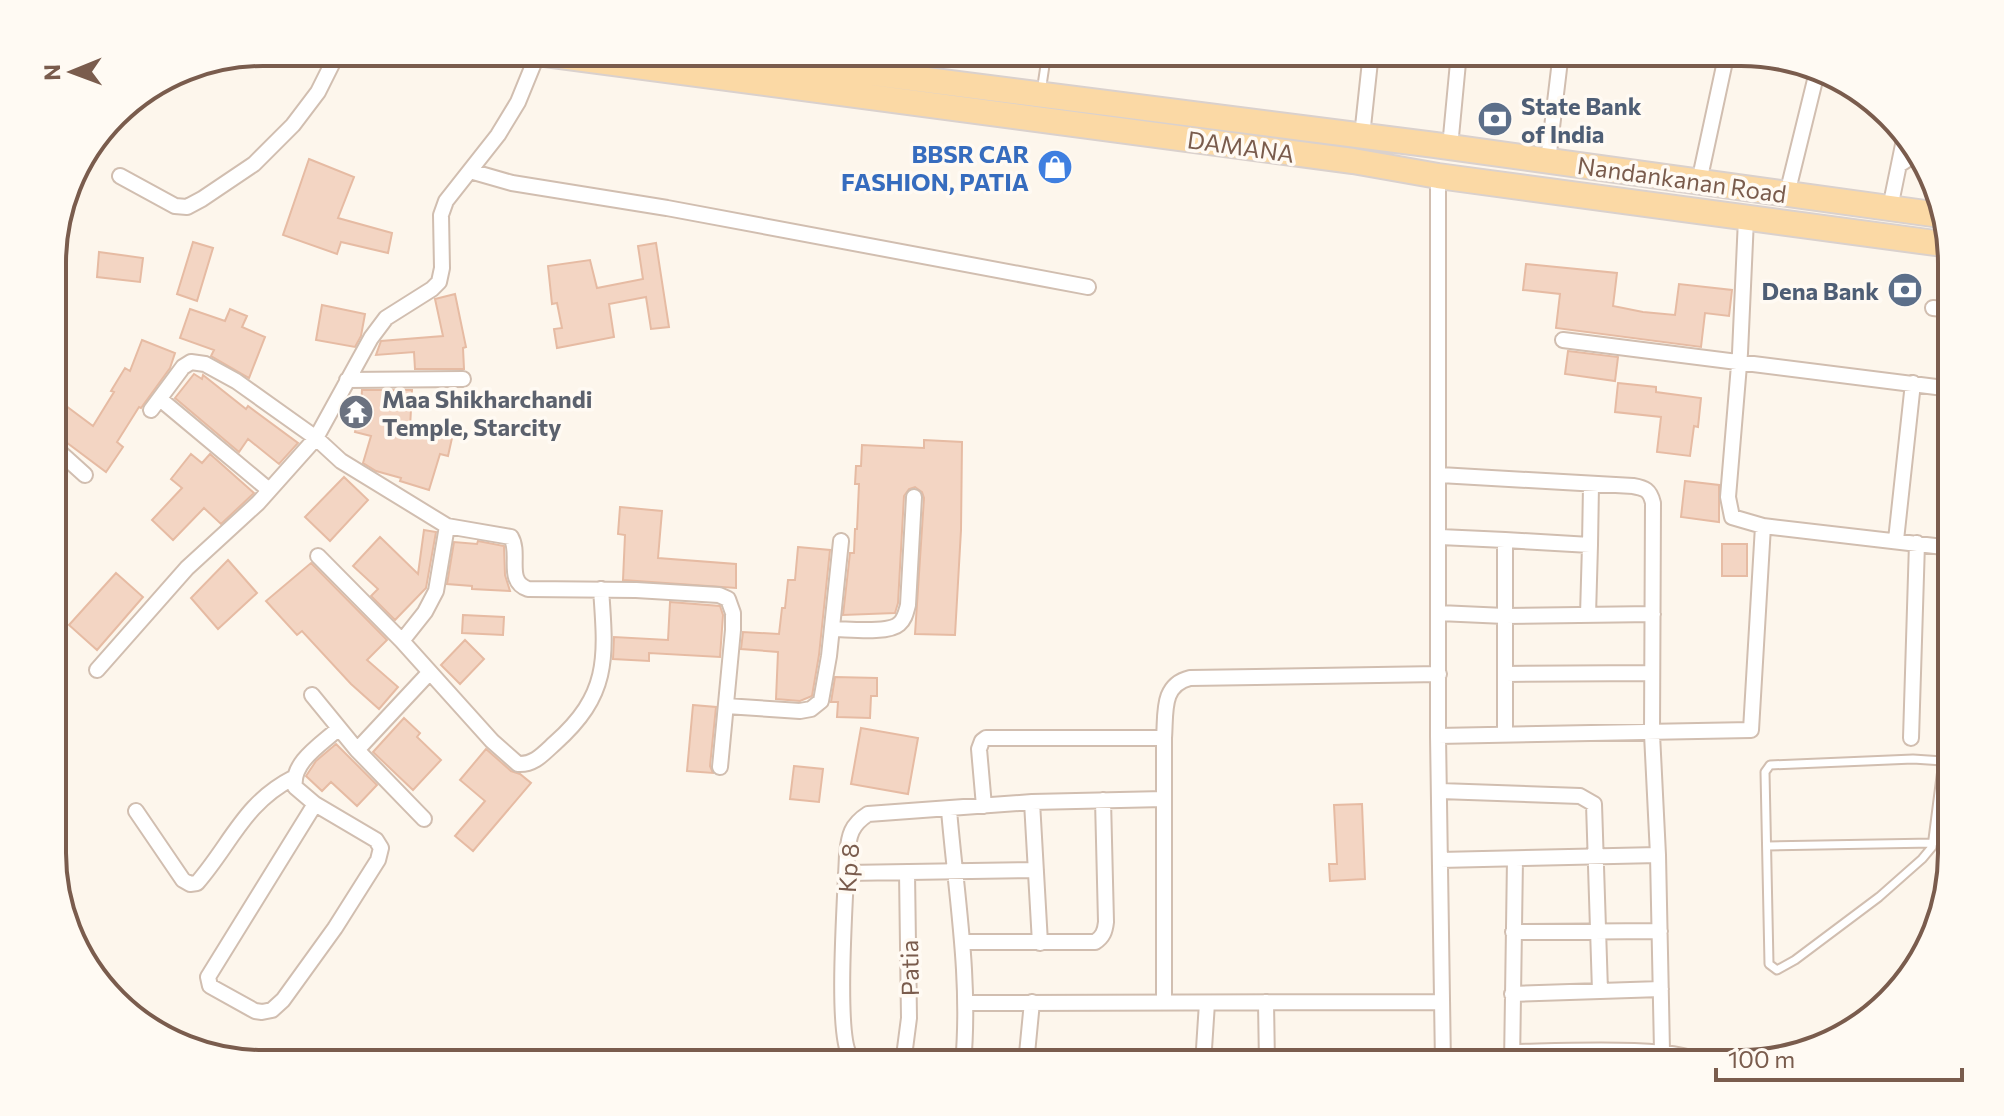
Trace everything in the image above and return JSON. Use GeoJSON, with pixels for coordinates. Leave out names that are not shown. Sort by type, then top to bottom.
{"type":"FeatureCollection","features":[{"type":"Feature","properties":{"kind":"main road","name":"DAMANA"},"geometry":{"type":"LineString","coordinates":[[632,66],[1353,161],[1438,176],[1936,243]]}},
{"type":"Feature","properties":{"kind":"main road","name":"Nandankanan Road"},"geometry":{"type":"LineString","coordinates":[[822,66],[1450,147],[1931,214]]}},
{"type":"Feature","properties":{"kind":"main road"},"geometry":{"type":"LineString","coordinates":[[1197,141],[1199,115]]}},
{"type":"Feature","properties":{"kind":"street"},"geometry":{"type":"LineString","coordinates":[[120,176],[175,206],[187,207],[254,164],[293,125],[318,92],[331,66]]}},
{"type":"Feature","properties":{"kind":"street"},"geometry":{"type":"LineString","coordinates":[[97,670],[187,568],[269,490],[316,438],[371,338],[386,318],[439,282],[442,268],[441,215],[446,201],[498,135],[518,102],[530,66]]}},
{"type":"Feature","properties":{"kind":"street"},"geometry":{"type":"LineString","coordinates":[[911,77],[912,66]]}},
{"type":"Feature","properties":{"kind":"street"},"geometry":{"type":"LineString","coordinates":[[1362,136],[1370,66]]}},
{"type":"Feature","properties":{"kind":"street"},"geometry":{"type":"LineString","coordinates":[[1450,147],[1458,66]]}},
{"type":"Feature","properties":{"kind":"street"},"geometry":{"type":"LineString","coordinates":[[1548,161],[1559,66]]}},
{"type":"Feature","properties":{"kind":"street"},"geometry":{"type":"LineString","coordinates":[[1699,182],[1724,66]]}},
{"type":"Feature","properties":{"kind":"street"},"geometry":{"type":"LineString","coordinates":[[1787,194],[1815,81]]}},
{"type":"Feature","properties":{"kind":"street"},"geometry":{"type":"LineString","coordinates":[[1890,208],[1902,150]]}},
{"type":"Feature","properties":{"kind":"street"},"geometry":{"type":"LineString","coordinates":[[1899,165],[1908,159]]}},
{"type":"Feature","properties":{"kind":"street"},"geometry":{"type":"LineString","coordinates":[[470,171],[512,183],[667,208],[1088,287]]}},
{"type":"Feature","properties":{"kind":"street"},"geometry":{"type":"LineString","coordinates":[[1438,176],[1438,736],[1443,1050]]}},
{"type":"Feature","properties":{"kind":"street"},"geometry":{"type":"LineString","coordinates":[[1746,219],[1728,497],[1732,517],[1763,526],[1938,546]]}},
{"type":"Feature","properties":{"kind":"street"},"geometry":{"type":"LineString","coordinates":[[1933,308],[1938,309]]}},
{"type":"Feature","properties":{"kind":"street"},"geometry":{"type":"LineString","coordinates":[[1563,340],[1938,387]]}},
{"type":"Feature","properties":{"kind":"street"},"geometry":{"type":"LineString","coordinates":[[269,490],[155,404],[183,367],[191,362],[205,364],[236,381],[316,438],[341,461],[447,526],[502,533],[511,537],[515,544],[515,581],[519,586],[528,589],[719,595],[728,599],[733,613],[733,630],[720,767]]}},
{"type":"Feature","properties":{"kind":"street"},"geometry":{"type":"LineString","coordinates":[[347,380],[463,379]]}},
{"type":"Feature","properties":{"kind":"street"},"geometry":{"type":"LineString","coordinates":[[1896,540],[1913,383]]}},
{"type":"Feature","properties":{"kind":"street"},"geometry":{"type":"LineString","coordinates":[[66,458],[85,475]]}},
{"type":"Feature","properties":{"kind":"street"},"geometry":{"type":"LineString","coordinates":[[1440,475],[1633,486],[1645,488],[1651,493],[1652,734],[1662,1050]]}},
{"type":"Feature","properties":{"kind":"street"},"geometry":{"type":"LineString","coordinates":[[1588,615],[1591,485]]}},
{"type":"Feature","properties":{"kind":"street"},"geometry":{"type":"LineString","coordinates":[[832,629],[887,629],[897,626],[904,618],[908,605],[914,497]]}},
{"type":"Feature","properties":{"kind":"street"},"geometry":{"type":"LineString","coordinates":[[402,641],[425,612],[436,591],[447,526]]}},
{"type":"Feature","properties":{"kind":"street"},"geometry":{"type":"LineString","coordinates":[[1438,736],[1751,730],[1763,526]]}},
{"type":"Feature","properties":{"kind":"street"},"geometry":{"type":"LineString","coordinates":[[1440,537],[1590,545]]}},
{"type":"Feature","properties":{"kind":"street"},"geometry":{"type":"LineString","coordinates":[[1505,540],[1505,735]]}},
{"type":"Feature","properties":{"kind":"street"},"geometry":{"type":"LineString","coordinates":[[726,706],[800,711],[811,709],[821,701],[841,541]]}},
{"type":"Feature","properties":{"kind":"street"},"geometry":{"type":"LineString","coordinates":[[1911,738],[1917,543]]}},
{"type":"Feature","properties":{"kind":"street"},"geometry":{"type":"LineString","coordinates":[[318,556],[402,641],[492,741],[518,764],[535,761],[571,729],[593,700],[601,678],[604,631],[601,589]]}},
{"type":"Feature","properties":{"kind":"street"},"geometry":{"type":"LineString","coordinates":[[1439,613],[1505,616],[1653,614]]}},
{"type":"Feature","properties":{"kind":"street"},"geometry":{"type":"LineString","coordinates":[[357,750],[429,673]]}},
{"type":"Feature","properties":{"kind":"street"},"geometry":{"type":"LineString","coordinates":[[1505,674],[1652,673]]}},
{"type":"Feature","properties":{"kind":"street"},"geometry":{"type":"LineString","coordinates":[[1164,1003],[1164,738],[1167,696],[1171,688],[1179,681],[1190,678],[1439,674]]}},
{"type":"Feature","properties":{"kind":"street"},"geometry":{"type":"LineString","coordinates":[[312,695],[357,750],[424,819]]}},
{"type":"Feature","properties":{"kind":"street"},"geometry":{"type":"LineString","coordinates":[[315,804],[208,977],[210,986],[255,1011],[272,1010],[283,1000],[335,928],[378,860],[381,848],[376,840],[315,804],[295,787],[293,778],[297,768],[339,728]]}},
{"type":"Feature","properties":{"kind":"street"},"geometry":{"type":"LineString","coordinates":[[984,806],[979,749],[986,738],[1164,738]]}},
{"type":"Feature","properties":{"kind":"street"},"geometry":{"type":"LineString","coordinates":[[136,811],[183,880],[190,884],[197,883],[241,820],[270,791],[293,778]]}},
{"type":"Feature","properties":{"kind":"street"},"geometry":{"type":"LineString","coordinates":[[1440,791],[1580,796],[1590,799],[1596,812],[1600,991]]}},
{"type":"Feature","properties":{"kind":"street","name":"Kp 8"},"geometry":{"type":"LineString","coordinates":[[848,1050],[842,1009],[846,873],[849,835],[856,822],[868,814],[1032,802],[1164,799]]}},
{"type":"Feature","properties":{"kind":"street"},"geometry":{"type":"LineString","coordinates":[[962,942],[1095,942],[1105,931],[1103,800]]}},
{"type":"Feature","properties":{"kind":"street"},"geometry":{"type":"LineString","coordinates":[[1032,802],[1040,943]]}},
{"type":"Feature","properties":{"kind":"street"},"geometry":{"type":"LineString","coordinates":[[949,810],[962,942],[964,1050]]}},
{"type":"Feature","properties":{"kind":"street"},"geometry":{"type":"LineString","coordinates":[[1440,860],[1658,855]]}},
{"type":"Feature","properties":{"kind":"street"},"geometry":{"type":"LineString","coordinates":[[1512,1050],[1515,859]]}},
{"type":"Feature","properties":{"kind":"street"},"geometry":{"type":"LineString","coordinates":[[846,873],[1036,870]]}},
{"type":"Feature","properties":{"kind":"street","name":"Patia"},"geometry":{"type":"LineString","coordinates":[[905,1050],[909,1018],[907,872]]}},
{"type":"Feature","properties":{"kind":"street"},"geometry":{"type":"LineString","coordinates":[[1513,932],[1660,931]]}},
{"type":"Feature","properties":{"kind":"street"},"geometry":{"type":"LineString","coordinates":[[1512,994],[1661,989]]}},
{"type":"Feature","properties":{"kind":"street"},"geometry":{"type":"LineString","coordinates":[[1027,1050],[1032,1002]]}},
{"type":"Feature","properties":{"kind":"street"},"geometry":{"type":"LineString","coordinates":[[1266,1002],[1267,1050]]}},
{"type":"Feature","properties":{"kind":"street"},"geometry":{"type":"LineString","coordinates":[[965,1003],[1441,1002]]}},
{"type":"Feature","properties":{"kind":"street"},"geometry":{"type":"LineString","coordinates":[[1204,1050],[1207,1003]]}},
{"type":"Feature","properties":{"kind":"lane"},"geometry":{"type":"LineString","coordinates":[[1040,94],[1045,66]]}},
{"type":"Feature","properties":{"kind":"lane"},"geometry":{"type":"LineString","coordinates":[[1938,760],[1770,765],[1765,772],[1769,964],[1777,970],[1795,960],[1879,897],[1922,859],[1933,843],[1938,816]]}},
{"type":"Feature","properties":{"kind":"lane"},"geometry":{"type":"LineString","coordinates":[[1768,846],[1933,843]]}},
{"type":"Feature","properties":{"kind":"building"},"geometry":{"type":"Polygon","coordinates":[[[309,159],[354,177],[338,218],[392,233],[388,253],[341,242],[337,254],[283,235],[309,159]]]}},
{"type":"Feature","properties":{"kind":"building"},"geometry":{"type":"Polygon","coordinates":[[[193,242],[213,248],[197,301],[177,294],[193,242]]]}},
{"type":"Feature","properties":{"kind":"building"},"geometry":{"type":"Polygon","coordinates":[[[656,243],[669,327],[651,329],[646,297],[609,304],[614,337],[557,348],[554,329],[562,328],[557,303],[552,304],[548,266],[590,260],[597,288],[643,279],[638,246],[656,243]]]}},
{"type":"Feature","properties":{"kind":"building"},"geometry":{"type":"Polygon","coordinates":[[[99,252],[143,258],[140,282],[97,277],[99,252]]]}},
{"type":"Feature","properties":{"kind":"building"},"geometry":{"type":"Polygon","coordinates":[[[1526,264],[1617,273],[1613,306],[1643,312],[1675,315],[1679,284],[1732,290],[1729,316],[1705,313],[1701,347],[1556,328],[1560,294],[1523,290],[1526,264]]]}},
{"type":"Feature","properties":{"kind":"building"},"geometry":{"type":"Polygon","coordinates":[[[455,294],[466,347],[463,348],[464,369],[415,369],[414,352],[376,355],[381,341],[443,336],[435,299],[455,294]]]}},
{"type":"Feature","properties":{"kind":"building"},"geometry":{"type":"Polygon","coordinates":[[[322,305],[365,314],[361,336],[355,347],[316,340],[322,305]]]}},
{"type":"Feature","properties":{"kind":"building"},"geometry":{"type":"Polygon","coordinates":[[[190,309],[225,321],[230,309],[247,316],[242,327],[265,337],[249,378],[211,356],[214,350],[180,338],[190,309]]]}},
{"type":"Feature","properties":{"kind":"building"},"geometry":{"type":"Polygon","coordinates":[[[142,340],[175,353],[170,368],[139,407],[117,442],[123,447],[106,472],[66,442],[66,406],[93,426],[125,368],[130,371],[142,340]]]}},
{"type":"Feature","properties":{"kind":"building"},"geometry":{"type":"Polygon","coordinates":[[[1568,351],[1618,357],[1615,381],[1565,374],[1568,351]]]}},
{"type":"Feature","properties":{"kind":"building"},"geometry":{"type":"Polygon","coordinates":[[[194,374],[202,379],[203,375],[246,409],[248,406],[298,443],[279,464],[248,439],[239,452],[175,398],[194,374]]]}},
{"type":"Feature","properties":{"kind":"building"},"geometry":{"type":"Polygon","coordinates":[[[1618,383],[1656,387],[1656,392],[1701,398],[1698,427],[1694,426],[1690,456],[1657,452],[1661,417],[1615,412],[1618,383]]]}},
{"type":"Feature","properties":{"kind":"building"},"geometry":{"type":"Polygon","coordinates":[[[362,390],[412,390],[410,428],[452,438],[448,456],[440,454],[429,490],[400,481],[401,478],[376,471],[363,463],[371,436],[355,432],[362,390]]]}},
{"type":"Feature","properties":{"kind":"building"},"geometry":{"type":"Polygon","coordinates":[[[924,440],[962,442],[955,635],[915,634],[924,498],[915,487],[904,496],[895,613],[843,615],[850,553],[854,553],[857,529],[859,484],[855,484],[856,466],[861,466],[862,445],[924,448],[924,440]]]}},
{"type":"Feature","properties":{"kind":"building"},"geometry":{"type":"Polygon","coordinates":[[[191,454],[202,463],[210,454],[254,493],[221,524],[204,508],[173,540],[152,520],[182,488],[171,479],[191,454]]]}},
{"type":"Feature","properties":{"kind":"building"},"geometry":{"type":"Polygon","coordinates":[[[344,477],[368,500],[330,541],[305,517],[344,477]]]}},
{"type":"Feature","properties":{"kind":"building"},"geometry":{"type":"Polygon","coordinates":[[[1685,481],[1719,485],[1719,522],[1681,517],[1685,481]]]}},
{"type":"Feature","properties":{"kind":"building"},"geometry":{"type":"Polygon","coordinates":[[[620,507],[662,511],[658,558],[736,564],[736,588],[623,580],[625,535],[618,534],[620,507]]]}},
{"type":"Feature","properties":{"kind":"building"},"geometry":{"type":"Polygon","coordinates":[[[424,530],[436,532],[426,588],[395,620],[371,596],[378,589],[353,566],[380,537],[418,574],[424,530]]]}},
{"type":"Feature","properties":{"kind":"building"},"geometry":{"type":"Polygon","coordinates":[[[478,541],[504,546],[505,575],[510,591],[447,584],[454,542],[477,544],[478,541]]]}},
{"type":"Feature","properties":{"kind":"building"},"geometry":{"type":"Polygon","coordinates":[[[1722,544],[1747,544],[1747,576],[1722,576],[1722,544]]]}},
{"type":"Feature","properties":{"kind":"building"},"geometry":{"type":"Polygon","coordinates":[[[798,547],[830,550],[812,696],[800,701],[776,699],[778,652],[741,649],[743,632],[779,634],[788,580],[795,580],[798,547]]]}},
{"type":"Feature","properties":{"kind":"building"},"geometry":{"type":"Polygon","coordinates":[[[228,560],[257,593],[218,629],[191,598],[228,560]]]}},
{"type":"Feature","properties":{"kind":"building"},"geometry":{"type":"Polygon","coordinates":[[[311,563],[387,640],[367,660],[398,687],[379,709],[302,631],[297,635],[266,601],[311,563]]]}},
{"type":"Feature","properties":{"kind":"building"},"geometry":{"type":"Polygon","coordinates":[[[116,573],[143,597],[97,650],[69,625],[116,573]]]}},
{"type":"Feature","properties":{"kind":"building"},"geometry":{"type":"Polygon","coordinates":[[[670,602],[720,606],[723,615],[720,657],[649,653],[649,661],[613,659],[614,637],[668,640],[670,602]]]}},
{"type":"Feature","properties":{"kind":"building"},"geometry":{"type":"Polygon","coordinates":[[[463,615],[504,617],[503,635],[462,633],[463,615]]]}},
{"type":"Feature","properties":{"kind":"building"},"geometry":{"type":"Polygon","coordinates":[[[465,640],[484,659],[460,684],[441,665],[465,640]]]}},
{"type":"Feature","properties":{"kind":"building"},"geometry":{"type":"Polygon","coordinates":[[[835,677],[877,678],[877,696],[871,696],[870,718],[837,717],[838,702],[831,702],[835,677]]]}},
{"type":"Feature","properties":{"kind":"building"},"geometry":{"type":"Polygon","coordinates":[[[693,705],[716,707],[710,766],[713,773],[687,771],[693,705]]]}},
{"type":"Feature","properties":{"kind":"building"},"geometry":{"type":"Polygon","coordinates":[[[404,718],[420,733],[417,737],[441,760],[413,790],[373,752],[404,718]]]}},
{"type":"Feature","properties":{"kind":"building"},"geometry":{"type":"Polygon","coordinates":[[[861,728],[918,738],[908,794],[851,784],[861,728]]]}},
{"type":"Feature","properties":{"kind":"building"},"geometry":{"type":"Polygon","coordinates":[[[336,744],[377,785],[357,806],[331,782],[322,791],[306,776],[316,761],[336,744]]]}},
{"type":"Feature","properties":{"kind":"building"},"geometry":{"type":"Polygon","coordinates":[[[486,749],[511,771],[531,783],[473,851],[455,836],[485,801],[460,780],[486,749]]]}},
{"type":"Feature","properties":{"kind":"building"},"geometry":{"type":"Polygon","coordinates":[[[794,766],[823,769],[819,802],[790,799],[794,766]]]}},
{"type":"Feature","properties":{"kind":"building"},"geometry":{"type":"Polygon","coordinates":[[[1362,804],[1365,879],[1330,881],[1329,864],[1337,864],[1334,805],[1362,804]]]}},
{"type":"Feature","properties":{"kind":"place","name":"State Bank of India"},"geometry":{"type":"Point","coordinates":[1495,119]}},
{"type":"Feature","properties":{"kind":"place","name":"BBSR CAR FASHION, PATIA"},"geometry":{"type":"Point","coordinates":[1055,167]}},
{"type":"Feature","properties":{"kind":"place","name":"Dena Bank"},"geometry":{"type":"Point","coordinates":[1905,290]}},
{"type":"Feature","properties":{"kind":"place","name":"Maa Shikharchandi Temple, Starcity"},"geometry":{"type":"Point","coordinates":[356,412]}}]}
